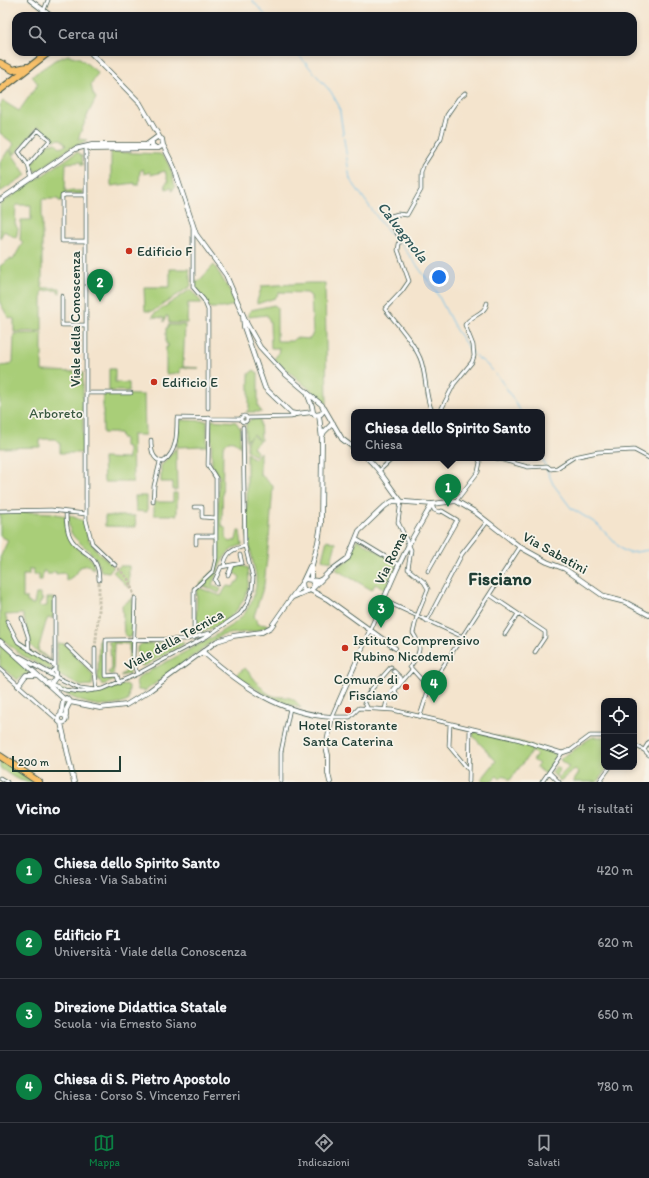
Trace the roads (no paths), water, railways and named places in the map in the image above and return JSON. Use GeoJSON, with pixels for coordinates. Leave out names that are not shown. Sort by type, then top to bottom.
{"type":"FeatureCollection","features":[{"type":"Feature","properties":{"kind":"highway"},"geometry":{"type":"LineString","coordinates":[[0,90],[44,56]]}},
{"type":"Feature","properties":{"kind":"highway"},"geometry":{"type":"LineString","coordinates":[[0,63],[8,69],[16,70],[32,65]]}},
{"type":"Feature","properties":{"kind":"highway"},"geometry":{"type":"LineString","coordinates":[[0,756],[39,782]]}},
{"type":"Feature","properties":{"kind":"street"},"geometry":{"type":"LineString","coordinates":[[30,0],[47,12]]}},
{"type":"Feature","properties":{"kind":"street"},"geometry":{"type":"LineString","coordinates":[[44,10],[48,0]]}},
{"type":"Feature","properties":{"kind":"street"},"geometry":{"type":"LineString","coordinates":[[94,56],[140,103],[148,114],[169,155],[193,226],[226,275],[242,312],[260,347],[269,359],[324,408],[342,439],[351,446]]}},
{"type":"Feature","properties":{"kind":"street"},"geometry":{"type":"LineString","coordinates":[[430,407],[425,372],[420,357],[385,309],[409,281],[398,250],[400,238],[391,223],[391,216],[398,214],[407,215],[421,190],[421,173],[425,161],[435,150],[442,138],[447,115],[458,99],[465,93]]}},
{"type":"Feature","properties":{"kind":"street"},"geometry":{"type":"LineString","coordinates":[[154,128],[153,146],[169,155]]}},
{"type":"Feature","properties":{"kind":"street"},"geometry":{"type":"LineString","coordinates":[[28,165],[50,140],[38,130],[19,152],[28,165],[32,179]]}},
{"type":"Feature","properties":{"kind":"street"},"geometry":{"type":"LineString","coordinates":[[0,200],[74,149],[87,147],[92,144],[146,145],[153,140],[161,138]]}},
{"type":"Feature","properties":{"kind":"street"},"geometry":{"type":"LineString","coordinates":[[87,147],[92,149],[157,148],[163,145]]}},
{"type":"Feature","properties":{"kind":"street","name":"Viale della Conoscenza"},"geometry":{"type":"LineString","coordinates":[[87,147],[87,530],[92,543],[114,565]]}},
{"type":"Feature","properties":{"kind":"street"},"geometry":{"type":"LineString","coordinates":[[86,195],[62,196],[62,241],[86,241]]}},
{"type":"Feature","properties":{"kind":"street"},"geometry":{"type":"LineString","coordinates":[[193,226],[192,287],[204,300],[208,310],[208,408]]}},
{"type":"Feature","properties":{"kind":"street"},"geometry":{"type":"LineString","coordinates":[[62,296],[62,325],[86,325]]}},
{"type":"Feature","properties":{"kind":"street"},"geometry":{"type":"LineString","coordinates":[[442,409],[454,384],[472,362],[474,355],[474,345],[465,325],[471,318],[484,311],[487,303]]}},
{"type":"Feature","properties":{"kind":"street"},"geometry":{"type":"LineString","coordinates":[[242,312],[244,327],[265,388],[288,412],[296,414],[313,412],[319,415]]}},
{"type":"Feature","properties":{"kind":"street"},"geometry":{"type":"LineString","coordinates":[[86,393],[131,393]]}},
{"type":"Feature","properties":{"kind":"street"},"geometry":{"type":"LineString","coordinates":[[307,393],[313,412]]}},
{"type":"Feature","properties":{"kind":"street"},"geometry":{"type":"LineString","coordinates":[[312,406],[319,403]]}},
{"type":"Feature","properties":{"kind":"street"},"geometry":{"type":"LineString","coordinates":[[319,415],[323,412],[324,408]]}},
{"type":"Feature","properties":{"kind":"street"},"geometry":{"type":"LineString","coordinates":[[160,462],[164,461],[172,452],[177,439],[177,418],[246,420],[292,417],[296,414]]}},
{"type":"Feature","properties":{"kind":"street"},"geometry":{"type":"LineString","coordinates":[[310,590],[314,585],[311,580],[313,560],[321,524],[322,440],[319,415]]}},
{"type":"Feature","properties":{"kind":"street"},"geometry":{"type":"LineString","coordinates":[[241,420],[243,416],[246,420]]}},
{"type":"Feature","properties":{"kind":"street"},"geometry":{"type":"LineString","coordinates":[[185,648],[192,643],[193,638],[194,588],[215,568],[216,478],[208,465],[208,418]]}},
{"type":"Feature","properties":{"kind":"street","name":"Viale della Tecnica"},"geometry":{"type":"LineString","coordinates":[[97,690],[119,683],[137,674],[213,632],[232,621],[240,614],[247,604],[252,590],[253,578],[245,546],[243,427],[241,420]]}},
{"type":"Feature","properties":{"kind":"street","name":"Viale della Tecnica"},"geometry":{"type":"LineString","coordinates":[[243,427],[246,420]]}},
{"type":"Feature","properties":{"kind":"street"},"geometry":{"type":"LineString","coordinates":[[322,440],[324,432],[333,423]]}},
{"type":"Feature","properties":{"kind":"street"},"geometry":{"type":"LineString","coordinates":[[151,440],[152,452],[160,462]]}},
{"type":"Feature","properties":{"kind":"street"},"geometry":{"type":"LineString","coordinates":[[507,461],[528,467],[546,466],[551,469],[557,468],[574,457],[584,454],[625,449],[634,450],[649,458]]}},
{"type":"Feature","properties":{"kind":"street"},"geometry":{"type":"LineString","coordinates":[[370,461],[380,470],[389,487],[401,501],[398,522],[411,550],[408,569],[424,582],[428,589],[417,616],[413,633],[419,641],[420,648],[418,655],[410,667],[429,688]]}},
{"type":"Feature","properties":{"kind":"street"},"geometry":{"type":"LineString","coordinates":[[380,470],[389,461]]}},
{"type":"Feature","properties":{"kind":"street"},"geometry":{"type":"LineString","coordinates":[[292,597],[310,590],[348,558],[359,531],[385,506],[394,501],[431,504],[456,501],[478,472],[480,461]]}},
{"type":"Feature","properties":{"kind":"street"},"geometry":{"type":"LineString","coordinates":[[154,502],[154,490],[160,462]]}},
{"type":"Feature","properties":{"kind":"street","name":"Via Sabatini"},"geometry":{"type":"LineString","coordinates":[[456,501],[520,547],[546,562],[565,569],[605,597],[625,602],[649,615]]}},
{"type":"Feature","properties":{"kind":"street"},"geometry":{"type":"LineString","coordinates":[[428,571],[457,520],[442,511],[439,512],[434,510],[431,504]]}},
{"type":"Feature","properties":{"kind":"street","name":"Via Roma"},"geometry":{"type":"LineString","coordinates":[[330,782],[326,747],[332,717],[382,600],[409,544],[431,504]]}},
{"type":"Feature","properties":{"kind":"street"},"geometry":{"type":"LineString","coordinates":[[194,507],[202,507],[202,517],[216,518]]}},
{"type":"Feature","properties":{"kind":"street"},"geometry":{"type":"LineString","coordinates":[[0,511],[66,512],[86,514]]}},
{"type":"Feature","properties":{"kind":"street"},"geometry":{"type":"LineString","coordinates":[[66,512],[66,524],[70,537],[95,562],[99,580]]}},
{"type":"Feature","properties":{"kind":"street"},"geometry":{"type":"LineString","coordinates":[[428,621],[462,554],[486,522]]}},
{"type":"Feature","properties":{"kind":"street"},"geometry":{"type":"LineString","coordinates":[[196,544],[196,536],[216,536]]}},
{"type":"Feature","properties":{"kind":"street"},"geometry":{"type":"LineString","coordinates":[[356,539],[399,565]]}},
{"type":"Feature","properties":{"kind":"street"},"geometry":{"type":"LineString","coordinates":[[216,584],[215,580],[221,568],[224,566],[230,551],[245,546]]}},
{"type":"Feature","properties":{"kind":"street"},"geometry":{"type":"LineString","coordinates":[[420,716],[429,688],[490,596],[520,547]]}},
{"type":"Feature","properties":{"kind":"street"},"geometry":{"type":"LineString","coordinates":[[224,566],[242,563],[240,555]]}},
{"type":"Feature","properties":{"kind":"street"},"geometry":{"type":"LineString","coordinates":[[0,641],[45,682],[70,702],[100,708],[126,704],[149,691],[225,638],[262,632],[271,627],[302,582],[313,560]]}},
{"type":"Feature","properties":{"kind":"street"},"geometry":{"type":"LineString","coordinates":[[228,575],[232,565]]}},
{"type":"Feature","properties":{"kind":"street"},"geometry":{"type":"LineString","coordinates":[[302,582],[322,579]]}},
{"type":"Feature","properties":{"kind":"street"},"geometry":{"type":"LineString","coordinates":[[302,582],[303,589],[310,590],[370,629],[395,648]]}},
{"type":"Feature","properties":{"kind":"street"},"geometry":{"type":"LineString","coordinates":[[490,596],[545,632],[544,637],[535,652]]}},
{"type":"Feature","properties":{"kind":"street"},"geometry":{"type":"LineString","coordinates":[[51,684],[56,677],[56,597]]}},
{"type":"Feature","properties":{"kind":"street"},"geometry":{"type":"LineString","coordinates":[[135,598],[133,661],[137,674]]}},
{"type":"Feature","properties":{"kind":"street"},"geometry":{"type":"LineString","coordinates":[[382,600],[463,637]]}},
{"type":"Feature","properties":{"kind":"street"},"geometry":{"type":"LineString","coordinates":[[505,634],[518,614]]}},
{"type":"Feature","properties":{"kind":"street"},"geometry":{"type":"LineString","coordinates":[[22,618],[28,636],[29,650]]}},
{"type":"Feature","properties":{"kind":"street"},"geometry":{"type":"LineString","coordinates":[[7,621],[18,642],[55,667]]}},
{"type":"Feature","properties":{"kind":"street"},"geometry":{"type":"LineString","coordinates":[[119,683],[117,675],[106,676],[106,640],[171,640],[193,638],[213,632]]}},
{"type":"Feature","properties":{"kind":"street"},"geometry":{"type":"LineString","coordinates":[[67,646],[95,672]]}},
{"type":"Feature","properties":{"kind":"street"},"geometry":{"type":"LineString","coordinates":[[95,648],[97,690]]}},
{"type":"Feature","properties":{"kind":"street"},"geometry":{"type":"LineString","coordinates":[[13,652],[56,677],[80,688],[97,690]]}},
{"type":"Feature","properties":{"kind":"street"},"geometry":{"type":"LineString","coordinates":[[203,652],[213,661],[268,700],[290,708],[332,717],[350,717],[360,708],[367,707],[385,709],[520,740],[562,753],[572,750],[590,736],[601,736]]}},
{"type":"Feature","properties":{"kind":"street"},"geometry":{"type":"LineString","coordinates":[[50,673],[55,667]]}},
{"type":"Feature","properties":{"kind":"street"},"geometry":{"type":"LineString","coordinates":[[367,707],[364,701],[367,695],[391,667]]}},
{"type":"Feature","properties":{"kind":"street"},"geometry":{"type":"LineString","coordinates":[[0,669],[48,712],[63,720]]}},
{"type":"Feature","properties":{"kind":"street"},"geometry":{"type":"LineString","coordinates":[[41,678],[40,673],[43,670]]}},
{"type":"Feature","properties":{"kind":"street"},"geometry":{"type":"LineString","coordinates":[[397,696],[396,690],[412,670]]}},
{"type":"Feature","properties":{"kind":"street"},"geometry":{"type":"LineString","coordinates":[[385,709],[388,696],[401,678],[394,671]]}},
{"type":"Feature","properties":{"kind":"street"},"geometry":{"type":"LineString","coordinates":[[18,686],[26,675],[32,674],[41,678]]}},
{"type":"Feature","properties":{"kind":"street"},"geometry":{"type":"LineString","coordinates":[[45,682],[70,691],[97,690]]}},
{"type":"Feature","properties":{"kind":"street"},"geometry":{"type":"LineString","coordinates":[[64,698],[61,715],[73,781]]}},
{"type":"Feature","properties":{"kind":"street"},"geometry":{"type":"LineString","coordinates":[[63,720],[70,702]]}},
{"type":"Feature","properties":{"kind":"street"},"geometry":{"type":"LineString","coordinates":[[282,782],[281,752],[290,708]]}},
{"type":"Feature","properties":{"kind":"street"},"geometry":{"type":"LineString","coordinates":[[48,712],[56,716],[61,715]]}},
{"type":"Feature","properties":{"kind":"street"},"geometry":{"type":"LineString","coordinates":[[450,724],[450,748],[469,770]]}},
{"type":"Feature","properties":{"kind":"street"},"geometry":{"type":"LineString","coordinates":[[469,782],[470,728]]}},
{"type":"Feature","properties":{"kind":"street"},"geometry":{"type":"LineString","coordinates":[[644,750],[649,742]]}},
{"type":"Feature","properties":{"kind":"street"},"geometry":{"type":"LineString","coordinates":[[637,746],[649,755]]}},
{"type":"Feature","properties":{"kind":"street"},"geometry":{"type":"LineString","coordinates":[[542,782],[562,753]]}},
{"type":"Feature","properties":{"kind":"street"},"geometry":{"type":"LineString","coordinates":[[599,782],[608,770]]}},
{"type":"Feature","properties":{"kind":"street"},"geometry":{"type":"LineString","coordinates":[[549,772],[559,782]]}},
{"type":"Feature","properties":{"kind":"street"},"geometry":{"type":"LineString","coordinates":[[0,778],[7,782]]}},
{"type":"Feature","properties":{"kind":"waterway","name":"Calvagnola"},"geometry":{"type":"LineString","coordinates":[[252,0],[262,12]]}},
{"type":"Feature","properties":{"kind":"waterway","name":"Calvagnola"},"geometry":{"type":"LineString","coordinates":[[300,56],[331,92],[339,106],[350,179],[382,224],[398,241]]}},
{"type":"Feature","properties":{"kind":"waterway","name":"Calvagnola"},"geometry":{"type":"LineString","coordinates":[[400,243],[436,291],[456,330],[473,354]]}},
{"type":"Feature","properties":{"kind":"waterway","name":"Calvagnola"},"geometry":{"type":"LineString","coordinates":[[475,356],[483,361],[496,374],[507,388],[519,409]]}},
{"type":"Feature","properties":{"kind":"waterway","name":"Calvagnola"},"geometry":{"type":"LineString","coordinates":[[543,461],[545,465]]}},
{"type":"Feature","properties":{"kind":"waterway","name":"Calvagnola"},"geometry":{"type":"LineString","coordinates":[[546,468],[553,484],[571,508],[597,524],[621,549],[629,553],[649,550]]}},
{"type":"Feature","properties":{"kind":"tunnel"},"geometry":{"type":"LineString","coordinates":[[115,565],[128,579],[135,598]]}},
{"type":"Feature","properties":{"kind":"tunnel"},"geometry":{"type":"LineString","coordinates":[[95,648],[99,611],[99,580]]}},
{"type":"Feature","properties":{"kind":"place","name":"Edificio F"},"geometry":{"type":"Point","coordinates":[129,251]}},
{"type":"Feature","properties":{"kind":"place","name":"Edificio F1"},"geometry":{"type":"Point","coordinates":[100,302]}},
{"type":"Feature","properties":{"kind":"place","name":"Edificio E"},"geometry":{"type":"Point","coordinates":[154,382]}},
{"type":"Feature","properties":{"kind":"place","name":"Chiesa dello Spirito Santo"},"geometry":{"type":"Point","coordinates":[448,507]}},
{"type":"Feature","properties":{"kind":"place","name":"Direzione Didattica Statale"},"geometry":{"type":"Point","coordinates":[381,628]}},
{"type":"Feature","properties":{"kind":"place","name":"Istituto Comprensivo Rubino Nicodemi"},"geometry":{"type":"Point","coordinates":[345,648]}},
{"type":"Feature","properties":{"kind":"place","name":"Comune di Fisciano"},"geometry":{"type":"Point","coordinates":[406,687]}},
{"type":"Feature","properties":{"kind":"place","name":"Chiesa di S. Pietro Apostolo"},"geometry":{"type":"Point","coordinates":[434,703]}},
{"type":"Feature","properties":{"kind":"place","name":"Hotel Ristorante Santa Caterina"},"geometry":{"type":"Point","coordinates":[348,710]}},
{"type":"Feature","properties":{"kind":"district","name":"Fisciano"},"geometry":{"type":"Point","coordinates":[500,579]}},
{"type":"Feature","properties":{"kind":"park label","name":"Arboreto"},"geometry":{"type":"Point","coordinates":[56,413]}}]}
